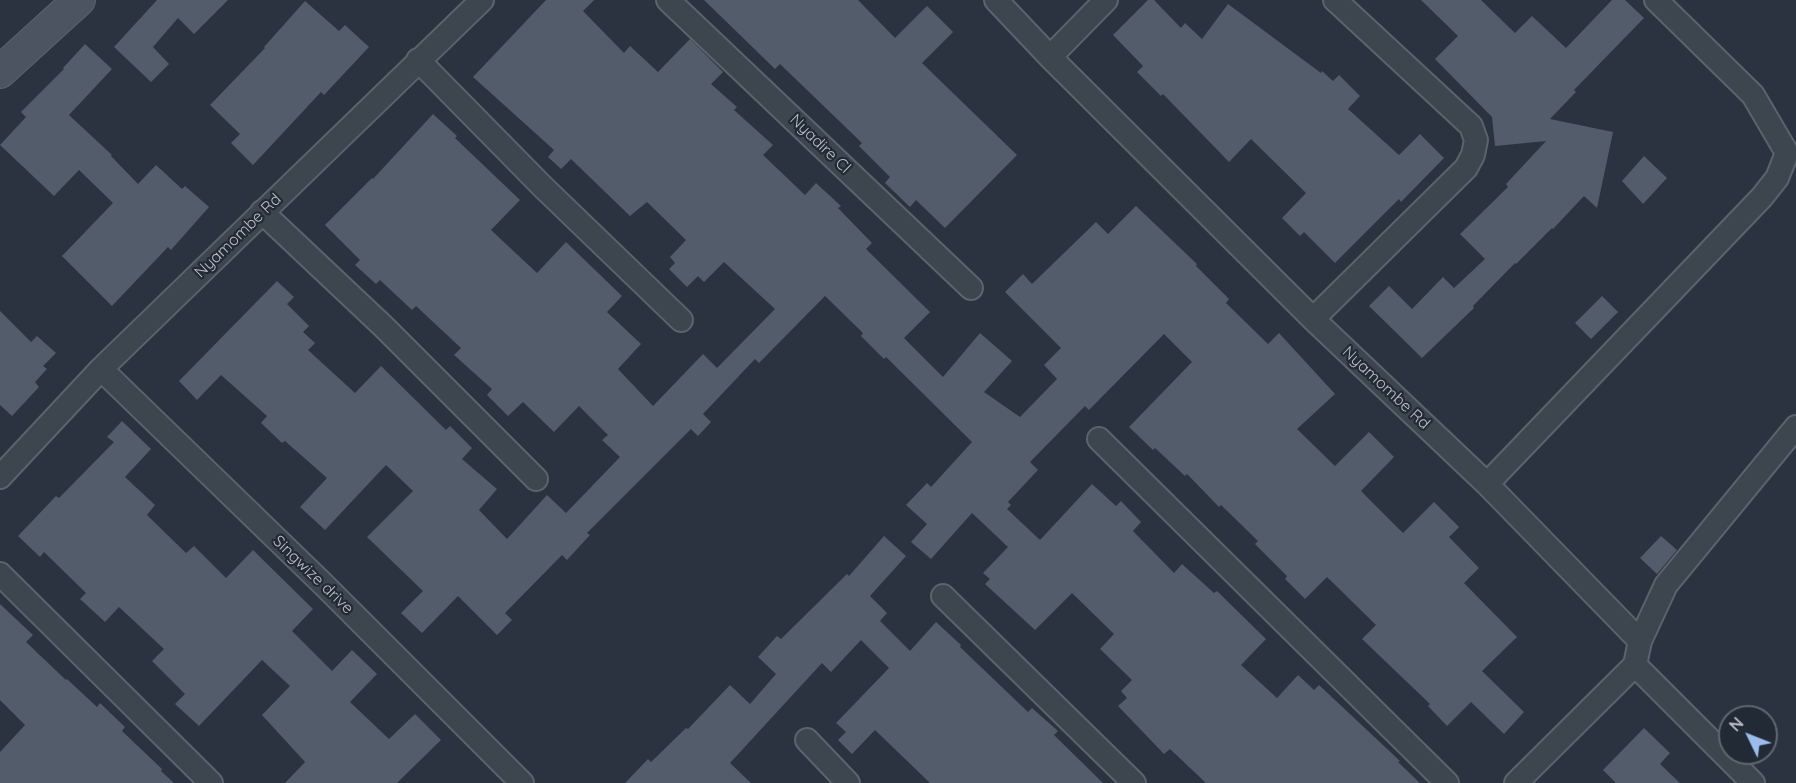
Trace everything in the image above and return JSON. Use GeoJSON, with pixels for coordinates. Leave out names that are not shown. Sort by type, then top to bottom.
{"type":"FeatureCollection","features":[{"type":"Feature","properties":{"kind":"street"},"geometry":{"type":"LineString","coordinates":[[0,72],[79,0]]}},
{"type":"Feature","properties":{"kind":"street","name":"Nyamombe Rd"},"geometry":{"type":"LineString","coordinates":[[0,477],[101,369],[482,0]]}},
{"type":"Feature","properties":{"kind":"street","name":"Nyadire Cl"},"geometry":{"type":"LineString","coordinates":[[668,0],[971,288]]}},
{"type":"Feature","properties":{"kind":"street","name":"Nyamombe Rd"},"geometry":{"type":"LineString","coordinates":[[996,0],[1050,57],[1313,319],[1487,484],[1640,640]]}},
{"type":"Feature","properties":{"kind":"street"},"geometry":{"type":"LineString","coordinates":[[1050,57],[1106,0]]}},
{"type":"Feature","properties":{"kind":"street"},"geometry":{"type":"LineString","coordinates":[[1313,319],[1466,168],[1473,155],[1476,140],[1471,126],[1335,0]]}},
{"type":"Feature","properties":{"kind":"street"},"geometry":{"type":"LineString","coordinates":[[1487,484],[1762,198],[1791,157],[1754,95],[1664,3]]}},
{"type":"Feature","properties":{"kind":"street"},"geometry":{"type":"LineString","coordinates":[[418,60],[543,187],[681,320]]}},
{"type":"Feature","properties":{"kind":"street"},"geometry":{"type":"LineString","coordinates":[[262,212],[384,327],[536,479]]}},
{"type":"Feature","properties":{"kind":"street","name":"Singwize drive"},"geometry":{"type":"LineString","coordinates":[[101,369],[322,583],[522,783]]}},
{"type":"Feature","properties":{"kind":"street"},"geometry":{"type":"LineString","coordinates":[[1516,783],[1635,665],[1640,640],[1666,585],[1796,427]]}},
{"type":"Feature","properties":{"kind":"street"},"geometry":{"type":"LineString","coordinates":[[1099,439],[1447,783]]}},
{"type":"Feature","properties":{"kind":"street"},"geometry":{"type":"LineString","coordinates":[[0,574],[211,783]]}},
{"type":"Feature","properties":{"kind":"street"},"geometry":{"type":"LineString","coordinates":[[943,596],[1134,783]]}},
{"type":"Feature","properties":{"kind":"street"},"geometry":{"type":"LineString","coordinates":[[1635,665],[1753,783]]}},
{"type":"Feature","properties":{"kind":"street"},"geometry":{"type":"LineString","coordinates":[[807,740],[848,783]]}},
{"type":"Feature","properties":{"kind":"building"},"geometry":{"type":"Polygon","coordinates":[[[157,0],[228,0],[194,34],[178,18],[153,47],[169,64],[151,82],[114,47],[157,0]]]}},
{"type":"Feature","properties":{"kind":"building"},"geometry":{"type":"Polygon","coordinates":[[[546,0],[594,0],[583,11],[624,53],[630,46],[658,72],[690,39],[723,72],[711,84],[737,107],[734,110],[773,145],[763,155],[805,195],[816,183],[841,206],[838,208],[872,243],[866,249],[930,312],[904,338],[943,377],[980,333],[1012,361],[984,392],[1020,417],[1057,379],[1044,365],[1061,348],[1005,292],[1023,274],[1032,284],[1096,222],[1108,234],[1136,206],[1197,264],[1196,266],[1229,299],[1226,303],[1268,344],[1279,333],[1335,394],[1297,429],[1335,466],[1369,432],[1394,457],[1361,491],[1403,533],[1434,502],[1459,527],[1449,537],[1479,568],[1464,583],[1517,637],[1482,671],[1524,712],[1504,734],[1471,702],[1447,726],[1428,706],[1430,704],[1362,639],[1376,625],[1327,577],[1305,599],[1285,579],[1287,576],[1255,544],[1258,541],[1221,505],[1219,507],[1187,474],[1185,476],[1129,427],[1192,362],[1164,334],[1089,410],[1085,406],[1030,462],[1038,470],[1008,502],[1011,505],[1007,509],[1040,540],[1092,484],[1116,506],[1121,501],[1141,522],[1133,531],[1174,573],[1182,564],[1214,593],[1217,591],[1266,639],[1241,665],[1277,698],[1298,675],[1314,690],[1319,685],[1400,761],[1398,762],[1420,783],[1206,783],[1170,749],[1164,754],[1118,706],[1127,698],[1121,691],[1132,680],[1100,649],[1114,634],[1072,593],[1035,630],[985,584],[990,579],[983,573],[1008,547],[972,513],[931,559],[911,542],[927,524],[906,505],[927,483],[931,487],[972,442],[886,357],[884,359],[861,336],[863,333],[825,296],[759,363],[755,359],[703,414],[711,422],[698,436],[691,429],[587,533],[590,535],[567,560],[562,555],[505,613],[512,620],[497,635],[458,596],[422,633],[401,613],[423,591],[367,537],[413,491],[386,465],[325,530],[300,507],[327,478],[285,441],[282,443],[261,423],[267,416],[221,375],[197,400],[179,381],[277,281],[294,297],[287,304],[309,326],[303,332],[315,343],[308,350],[355,393],[381,366],[446,430],[450,426],[472,448],[462,459],[497,489],[479,510],[507,539],[547,495],[566,513],[620,457],[602,440],[608,435],[579,406],[554,432],[523,402],[508,416],[487,395],[492,389],[454,355],[461,348],[416,306],[412,310],[380,280],[376,284],[355,265],[360,260],[325,225],[373,179],[433,114],[520,200],[491,230],[537,273],[566,242],[622,296],[607,312],[641,344],[618,369],[653,406],[703,354],[717,368],[775,309],[724,262],[704,282],[698,276],[687,287],[669,269],[675,263],[670,257],[686,240],[647,202],[630,216],[571,159],[561,169],[548,157],[554,150],[473,77],[546,0]]]}},
{"type":"Feature","properties":{"kind":"building"},"geometry":{"type":"Polygon","coordinates":[[[704,0],[858,0],[895,38],[927,6],[953,32],[922,63],[1017,155],[945,228],[916,200],[910,207],[885,183],[890,177],[859,146],[862,143],[780,64],[775,69],[704,0]]]}},
{"type":"Feature","properties":{"kind":"building"},"geometry":{"type":"Polygon","coordinates":[[[1148,0],[1154,0],[1181,28],[1185,23],[1202,39],[1228,4],[1333,81],[1339,75],[1360,96],[1348,109],[1399,155],[1420,134],[1444,158],[1401,202],[1399,199],[1335,263],[1304,232],[1300,236],[1282,218],[1306,193],[1251,139],[1229,162],[1163,94],[1161,96],[1137,72],[1143,66],[1113,35],[1148,0]]]}},
{"type":"Feature","properties":{"kind":"building"},"geometry":{"type":"Polygon","coordinates":[[[1421,0],[1481,0],[1515,33],[1532,16],[1566,48],[1612,0],[1625,0],[1644,18],[1574,90],[1576,92],[1550,119],[1613,132],[1597,208],[1584,196],[1422,358],[1369,306],[1389,286],[1412,309],[1443,277],[1454,288],[1485,259],[1460,234],[1508,187],[1506,184],[1546,141],[1495,146],[1492,117],[1435,59],[1458,36],[1421,0]]]}},
{"type":"Feature","properties":{"kind":"building"},"geometry":{"type":"Polygon","coordinates":[[[305,1],[339,31],[345,25],[369,47],[324,95],[321,92],[253,165],[231,143],[240,134],[210,105],[265,48],[305,1]]]}},
{"type":"Feature","properties":{"kind":"building"},"geometry":{"type":"Polygon","coordinates":[[[85,44],[112,69],[69,115],[112,155],[138,184],[156,165],[182,189],[185,186],[209,207],[171,250],[168,247],[112,306],[62,256],[113,203],[79,170],[54,196],[0,145],[26,117],[21,112],[64,69],[85,44]]]}},
{"type":"Feature","properties":{"kind":"building"},"geometry":{"type":"Polygon","coordinates":[[[1644,156],[1667,178],[1643,204],[1622,181],[1644,156]]]}},
{"type":"Feature","properties":{"kind":"building"},"geometry":{"type":"Polygon","coordinates":[[[1602,296],[1618,312],[1591,339],[1575,323],[1602,296]]]}},
{"type":"Feature","properties":{"kind":"building"},"geometry":{"type":"Polygon","coordinates":[[[0,311],[31,342],[37,336],[56,353],[43,366],[47,369],[35,382],[39,387],[12,416],[0,405],[0,311]]]}},
{"type":"Feature","properties":{"kind":"building"},"geometry":{"type":"Polygon","coordinates":[[[122,421],[151,449],[125,477],[155,505],[147,515],[186,553],[194,546],[226,578],[253,550],[313,609],[292,631],[332,671],[352,650],[377,674],[350,702],[389,739],[415,714],[441,740],[397,783],[285,783],[305,762],[262,715],[290,686],[262,660],[199,726],[175,704],[185,694],[152,661],[164,649],[119,607],[105,622],[80,599],[86,593],[44,552],[40,557],[18,536],[56,496],[59,498],[114,442],[107,437],[122,421]]]}},
{"type":"Feature","properties":{"kind":"building"},"geometry":{"type":"Polygon","coordinates":[[[884,536],[906,556],[870,596],[887,613],[880,621],[910,651],[936,622],[1028,712],[1032,708],[1058,731],[1054,735],[1103,783],[930,783],[875,730],[852,754],[838,740],[846,732],[836,723],[889,668],[861,640],[831,672],[822,663],[730,763],[751,783],[625,783],[648,759],[651,762],[686,728],[688,729],[730,685],[750,704],[776,674],[758,657],[777,636],[781,639],[847,574],[849,576],[884,536]]]}},
{"type":"Feature","properties":{"kind":"building"},"geometry":{"type":"Polygon","coordinates":[[[1661,536],[1677,550],[1657,574],[1640,558],[1661,536]]]}},
{"type":"Feature","properties":{"kind":"building"},"geometry":{"type":"Polygon","coordinates":[[[0,604],[33,635],[26,642],[97,707],[100,703],[125,727],[122,731],[174,783],[0,783],[0,752],[25,725],[0,700],[0,604]]]}},
{"type":"Feature","properties":{"kind":"building"},"geometry":{"type":"Polygon","coordinates":[[[1644,728],[1670,753],[1660,764],[1680,783],[1616,783],[1603,770],[1644,728]]]}}]}
